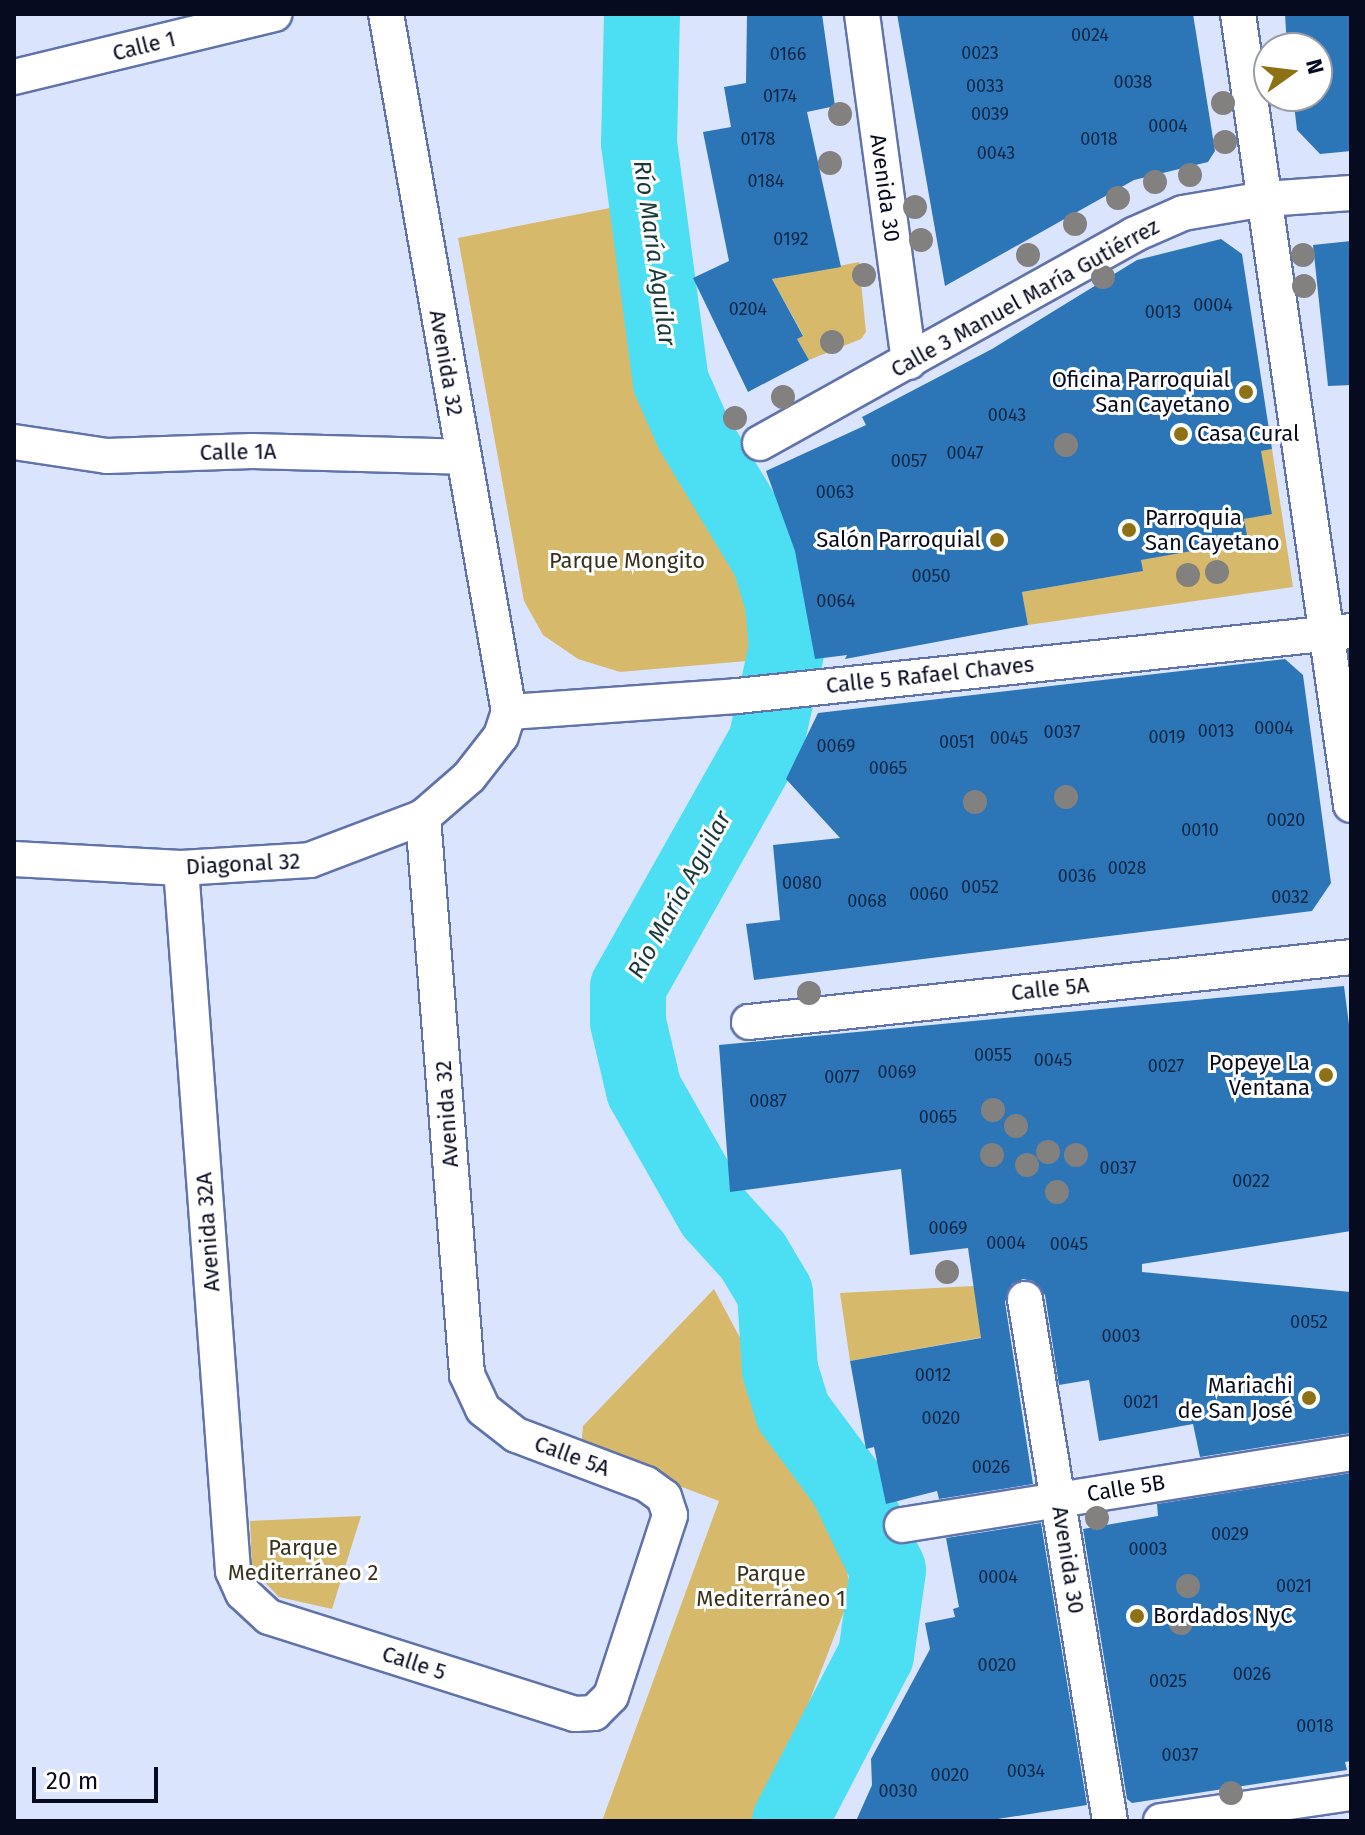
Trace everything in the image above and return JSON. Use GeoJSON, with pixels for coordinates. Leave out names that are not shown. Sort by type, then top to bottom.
{"type":"FeatureCollection","features":[{"type":"Feature","properties":{"kind":"street","name":"Calle 1"},"geometry":{"type":"LineString","coordinates":[[14,77],[275,14]]}},
{"type":"Feature","properties":{"kind":"street","name":"Avenida 32"},"geometry":{"type":"LineString","coordinates":[[386,14],[509,712]]}},
{"type":"Feature","properties":{"kind":"street","name":"Avenida 30"},"geometry":{"type":"LineString","coordinates":[[862,14],[909,362]]}},
{"type":"Feature","properties":{"kind":"street"},"geometry":{"type":"LineString","coordinates":[[1238,14],[1265,199],[1338,632],[1351,805]]}},
{"type":"Feature","properties":{"kind":"street","name":"Calle 3 Manuel María Gutiérrez"},"geometry":{"type":"LineString","coordinates":[[760,443],[1133,235],[1183,213],[1265,199],[1351,193]]}},
{"type":"Feature","properties":{"kind":"street","name":"Calle 1A"},"geometry":{"type":"LineString","coordinates":[[14,442],[107,456],[252,451],[462,457]]}},
{"type":"Feature","properties":{"kind":"street","name":"Calle 5 Rafael Chaves"},"geometry":{"type":"LineString","coordinates":[[509,712],[737,696],[1338,632]]}},
{"type":"Feature","properties":{"kind":"street","name":"Diagonal 32"},"geometry":{"type":"LineString","coordinates":[[14,859],[181,868],[310,860],[423,817],[469,777],[501,736],[509,712]]}},
{"type":"Feature","properties":{"kind":"street","name":"Avenida 32"},"geometry":{"type":"LineString","coordinates":[[423,817],[467,1374],[483,1409]]}},
{"type":"Feature","properties":{"kind":"street","name":"Avenida 32A"},"geometry":{"type":"LineString","coordinates":[[181,868],[233,1571],[243,1593]]}},
{"type":"Feature","properties":{"kind":"street","name":"Calle 5A"},"geometry":{"type":"LineString","coordinates":[[749,1022],[1351,957]]}},
{"type":"Feature","properties":{"kind":"street","name":"Avenida 30"},"geometry":{"type":"LineString","coordinates":[[1025,1299],[1110,1821]]}},
{"type":"Feature","properties":{"kind":"street","name":"Calle 5A"},"geometry":{"type":"LineString","coordinates":[[483,1409],[516,1435],[646,1484],[664,1497],[670,1515],[651,1576],[611,1696],[594,1713]]}},
{"type":"Feature","properties":{"kind":"street","name":"Calle 5B"},"geometry":{"type":"LineString","coordinates":[[902,1525],[1351,1453]]}},
{"type":"Feature","properties":{"kind":"street","name":"Calle 5"},"geometry":{"type":"LineString","coordinates":[[243,1593],[269,1617],[575,1714],[594,1713]]}},
{"type":"Feature","properties":{"kind":"street"},"geometry":{"type":"LineString","coordinates":[[1161,1821],[1351,1793]]}},
{"type":"Feature","properties":{"kind":"green space","name":"Parque Mongito"},"geometry":{"type":"Polygon","coordinates":[[[630,204],[659,389],[684,445],[756,567],[771,659],[620,672],[578,659],[543,635],[524,601],[458,238],[630,204]]]}},
{"type":"Feature","properties":{"kind":"green space"},"geometry":{"type":"Polygon","coordinates":[[[859,262],[866,332],[861,339],[809,360],[797,339],[803,335],[772,279],[859,262]]]}},
{"type":"Feature","properties":{"kind":"green space"},"geometry":{"type":"Polygon","coordinates":[[[1272,449],[1293,587],[1028,625],[1022,592],[1142,571],[1141,560],[1244,519],[1272,513],[1264,470],[1232,456],[1272,449]]]}},
{"type":"Feature","properties":{"kind":"green space"},"geometry":{"type":"Polygon","coordinates":[[[997,1287],[1006,1333],[850,1361],[840,1293],[997,1287]]]}},
{"type":"Feature","properties":{"kind":"green space","name":"Parque Mediterráneo 1"},"geometry":{"type":"Polygon","coordinates":[[[714,1289],[771,1396],[804,1480],[843,1532],[850,1596],[763,1821],[602,1821],[719,1501],[581,1449],[583,1426],[714,1289]]]}},
{"type":"Feature","properties":{"kind":"green space","name":"Parque Mediterráneo 2"},"geometry":{"type":"Polygon","coordinates":[[[361,1516],[332,1609],[279,1597],[252,1569],[250,1521],[361,1516]]]}},
{"type":"Feature","properties":{"kind":"building"},"geometry":{"type":"Polygon","coordinates":[[[747,14],[822,14],[835,106],[807,112],[841,267],[772,279],[803,336],[797,339],[809,360],[748,392],[693,278],[729,261],[703,132],[731,127],[724,87],[746,83],[747,14]]]}},
{"type":"Feature","properties":{"kind":"building"},"geometry":{"type":"Polygon","coordinates":[[[897,14],[1193,14],[1215,151],[1208,162],[1134,180],[945,286],[897,14]]]}},
{"type":"Feature","properties":{"kind":"building"},"geometry":{"type":"Polygon","coordinates":[[[1285,14],[1351,14],[1351,151],[1320,154],[1297,130],[1295,112],[1333,112],[1333,32],[1286,32],[1285,14]]]}},
{"type":"Feature","properties":{"kind":"building"},"geometry":{"type":"Polygon","coordinates":[[[1221,239],[1242,254],[1272,449],[1261,451],[1272,514],[1244,519],[1248,541],[1141,560],[1143,571],[1022,592],[1028,625],[845,659],[847,655],[815,659],[795,551],[766,471],[866,425],[862,417],[992,349],[1137,260],[1221,239]]]}},
{"type":"Feature","properties":{"kind":"building"},"geometry":{"type":"Polygon","coordinates":[[[1351,241],[1351,385],[1328,386],[1313,245],[1351,241]]]}},
{"type":"Feature","properties":{"kind":"building"},"geometry":{"type":"Polygon","coordinates":[[[1285,659],[1303,675],[1331,883],[1312,911],[754,980],[746,924],[780,920],[773,845],[840,838],[786,779],[818,713],[1285,659]]]}},
{"type":"Feature","properties":{"kind":"building"},"geometry":{"type":"Polygon","coordinates":[[[1344,986],[1351,1040],[1351,1231],[1142,1264],[1142,1272],[1351,1292],[1351,1433],[1200,1457],[1193,1424],[1099,1441],[1089,1380],[1059,1385],[1045,1295],[1033,1281],[1023,1279],[1012,1284],[1005,1302],[1033,1484],[939,1499],[937,1491],[886,1504],[874,1447],[866,1449],[850,1361],[981,1338],[968,1248],[910,1255],[901,1169],[730,1192],[719,1045],[1344,986]]]}},
{"type":"Feature","properties":{"kind":"building"},"geometry":{"type":"Polygon","coordinates":[[[1351,1473],[1351,1761],[1345,1762],[1347,1770],[1132,1803],[1127,1799],[1083,1529],[1158,1516],[1157,1504],[1351,1473]]]}},
{"type":"Feature","properties":{"kind":"building"},"geometry":{"type":"Polygon","coordinates":[[[1041,1523],[1087,1805],[985,1821],[856,1821],[872,1785],[871,1759],[930,1649],[925,1623],[955,1617],[953,1609],[959,1607],[946,1538],[1041,1523]]]}},
{"type":"Feature","properties":{"kind":"waterway","name":"Río María Aguilar"},"geometry":{"type":"LineString","coordinates":[[642,14],[639,143],[671,382],[693,432],[770,560],[783,603],[787,648],[766,742],[628,987],[628,1022],[644,1090],[714,1213],[753,1256],[775,1293],[780,1370],[793,1412],[847,1485],[888,1570],[876,1655],[790,1821]]}},
{"type":"Feature","properties":{"kind":"place","name":"Oficina Parroquial San Cayetano"},"geometry":{"type":"Point","coordinates":[1246,392]}},
{"type":"Feature","properties":{"kind":"place","name":"Casa Cural"},"geometry":{"type":"Point","coordinates":[1181,434]}},
{"type":"Feature","properties":{"kind":"place","name":"Parroquia San Cayetano"},"geometry":{"type":"Point","coordinates":[1129,530]}},
{"type":"Feature","properties":{"kind":"place","name":"Salón Parroquial"},"geometry":{"type":"Point","coordinates":[997,540]}},
{"type":"Feature","properties":{"kind":"place","name":"Popeye La Ventana"},"geometry":{"type":"Point","coordinates":[1326,1075]}},
{"type":"Feature","properties":{"kind":"place","name":"Mariachi de San José"},"geometry":{"type":"Point","coordinates":[1309,1398]}},
{"type":"Feature","properties":{"kind":"place","name":"Bordados NyC"},"geometry":{"type":"Point","coordinates":[1137,1616]}}]}
